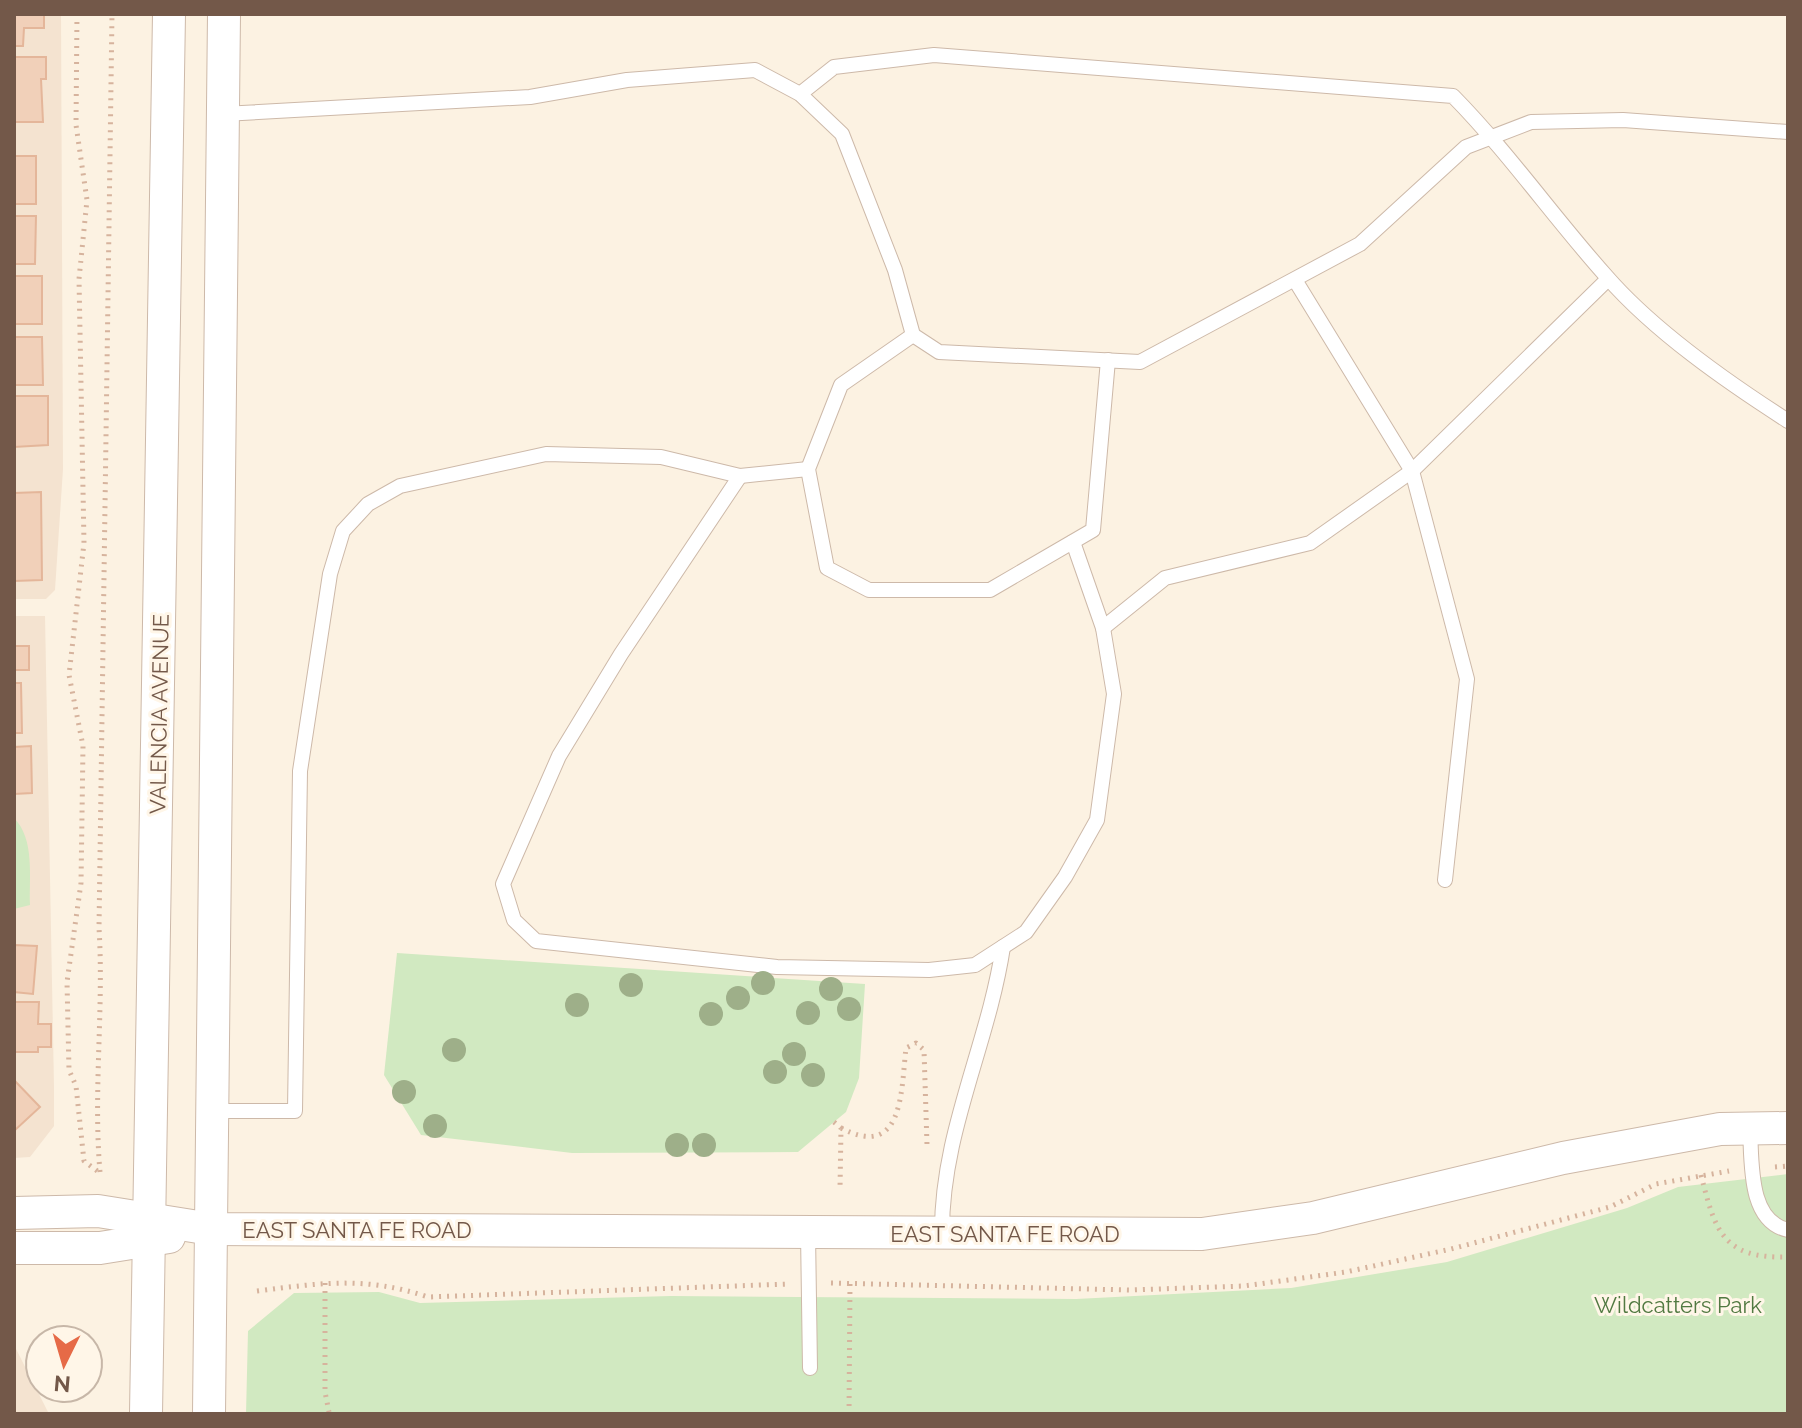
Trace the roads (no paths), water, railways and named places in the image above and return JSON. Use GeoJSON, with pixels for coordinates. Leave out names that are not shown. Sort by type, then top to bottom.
{"type":"FeatureCollection","features":[{"type":"Feature","properties":{"kind":"street","name":"VALENCIA AVENUE"},"geometry":{"type":"LineString","coordinates":[[146,1414],[169,14]]}},
{"type":"Feature","properties":{"kind":"street"},"geometry":{"type":"LineString","coordinates":[[209,1414],[224,14]]}},
{"type":"Feature","properties":{"kind":"street","name":"EAST SANTA FE ROAD"},"geometry":{"type":"LineString","coordinates":[[14,1248],[100,1248],[150,1230],[211,1229],[1202,1234],[1313,1218],[1563,1158],[1720,1129],[1788,1128]]}},
{"type":"Feature","properties":{"kind":"street"},"geometry":{"type":"LineString","coordinates":[[14,1213],[98,1211],[150,1230]]}},
{"type":"Feature","properties":{"kind":"lane"},"geometry":{"type":"LineString","coordinates":[[800,94],[834,67],[934,55],[1453,96],[1493,136],[1608,279],[1718,377],[1788,421]]}},
{"type":"Feature","properties":{"kind":"lane"},"geometry":{"type":"LineString","coordinates":[[223,114],[530,97],[627,80],[755,70],[800,94],[842,134],[895,270],[913,335],[939,352],[1140,362],[1360,244],[1466,147],[1531,122],[1608,120],[1788,132]]}},
{"type":"Feature","properties":{"kind":"lane"},"geometry":{"type":"LineString","coordinates":[[1103,628],[1165,578],[1310,543],[1412,471],[1608,279]]}},
{"type":"Feature","properties":{"kind":"lane"},"geometry":{"type":"LineString","coordinates":[[1295,280],[1412,471],[1467,679],[1445,880]]}},
{"type":"Feature","properties":{"kind":"lane"},"geometry":{"type":"LineString","coordinates":[[913,335],[841,385],[808,469],[827,568],[869,590],[990,590],[1093,530],[1108,360]]}},
{"type":"Feature","properties":{"kind":"lane"},"geometry":{"type":"LineString","coordinates":[[211,1111],[295,1111],[300,771],[330,574],[343,531],[368,504],[400,486],[546,454],[661,457],[740,476],[808,469]]}},
{"type":"Feature","properties":{"kind":"lane"},"geometry":{"type":"LineString","coordinates":[[740,476],[621,654],[559,756],[503,884],[514,920],[536,941],[777,967],[929,970],[975,965],[1026,932],[1065,877],[1097,820],[1114,694],[1103,628],[1073,542]]}},
{"type":"Feature","properties":{"kind":"lane"},"geometry":{"type":"LineString","coordinates":[[942,1234],[942,1189],[949,1152],[997,990],[1003,947]]}},
{"type":"Feature","properties":{"kind":"lane"},"geometry":{"type":"LineString","coordinates":[[1750,1129],[1752,1169],[1762,1214],[1775,1227],[1788,1230]]}},
{"type":"Feature","properties":{"kind":"lane"},"geometry":{"type":"LineString","coordinates":[[808,1233],[810,1368]]}},
{"type":"Feature","properties":{"kind":"park label","name":"Wildcatters Park"},"geometry":{"type":"Point","coordinates":[1678,1305]}}]}
